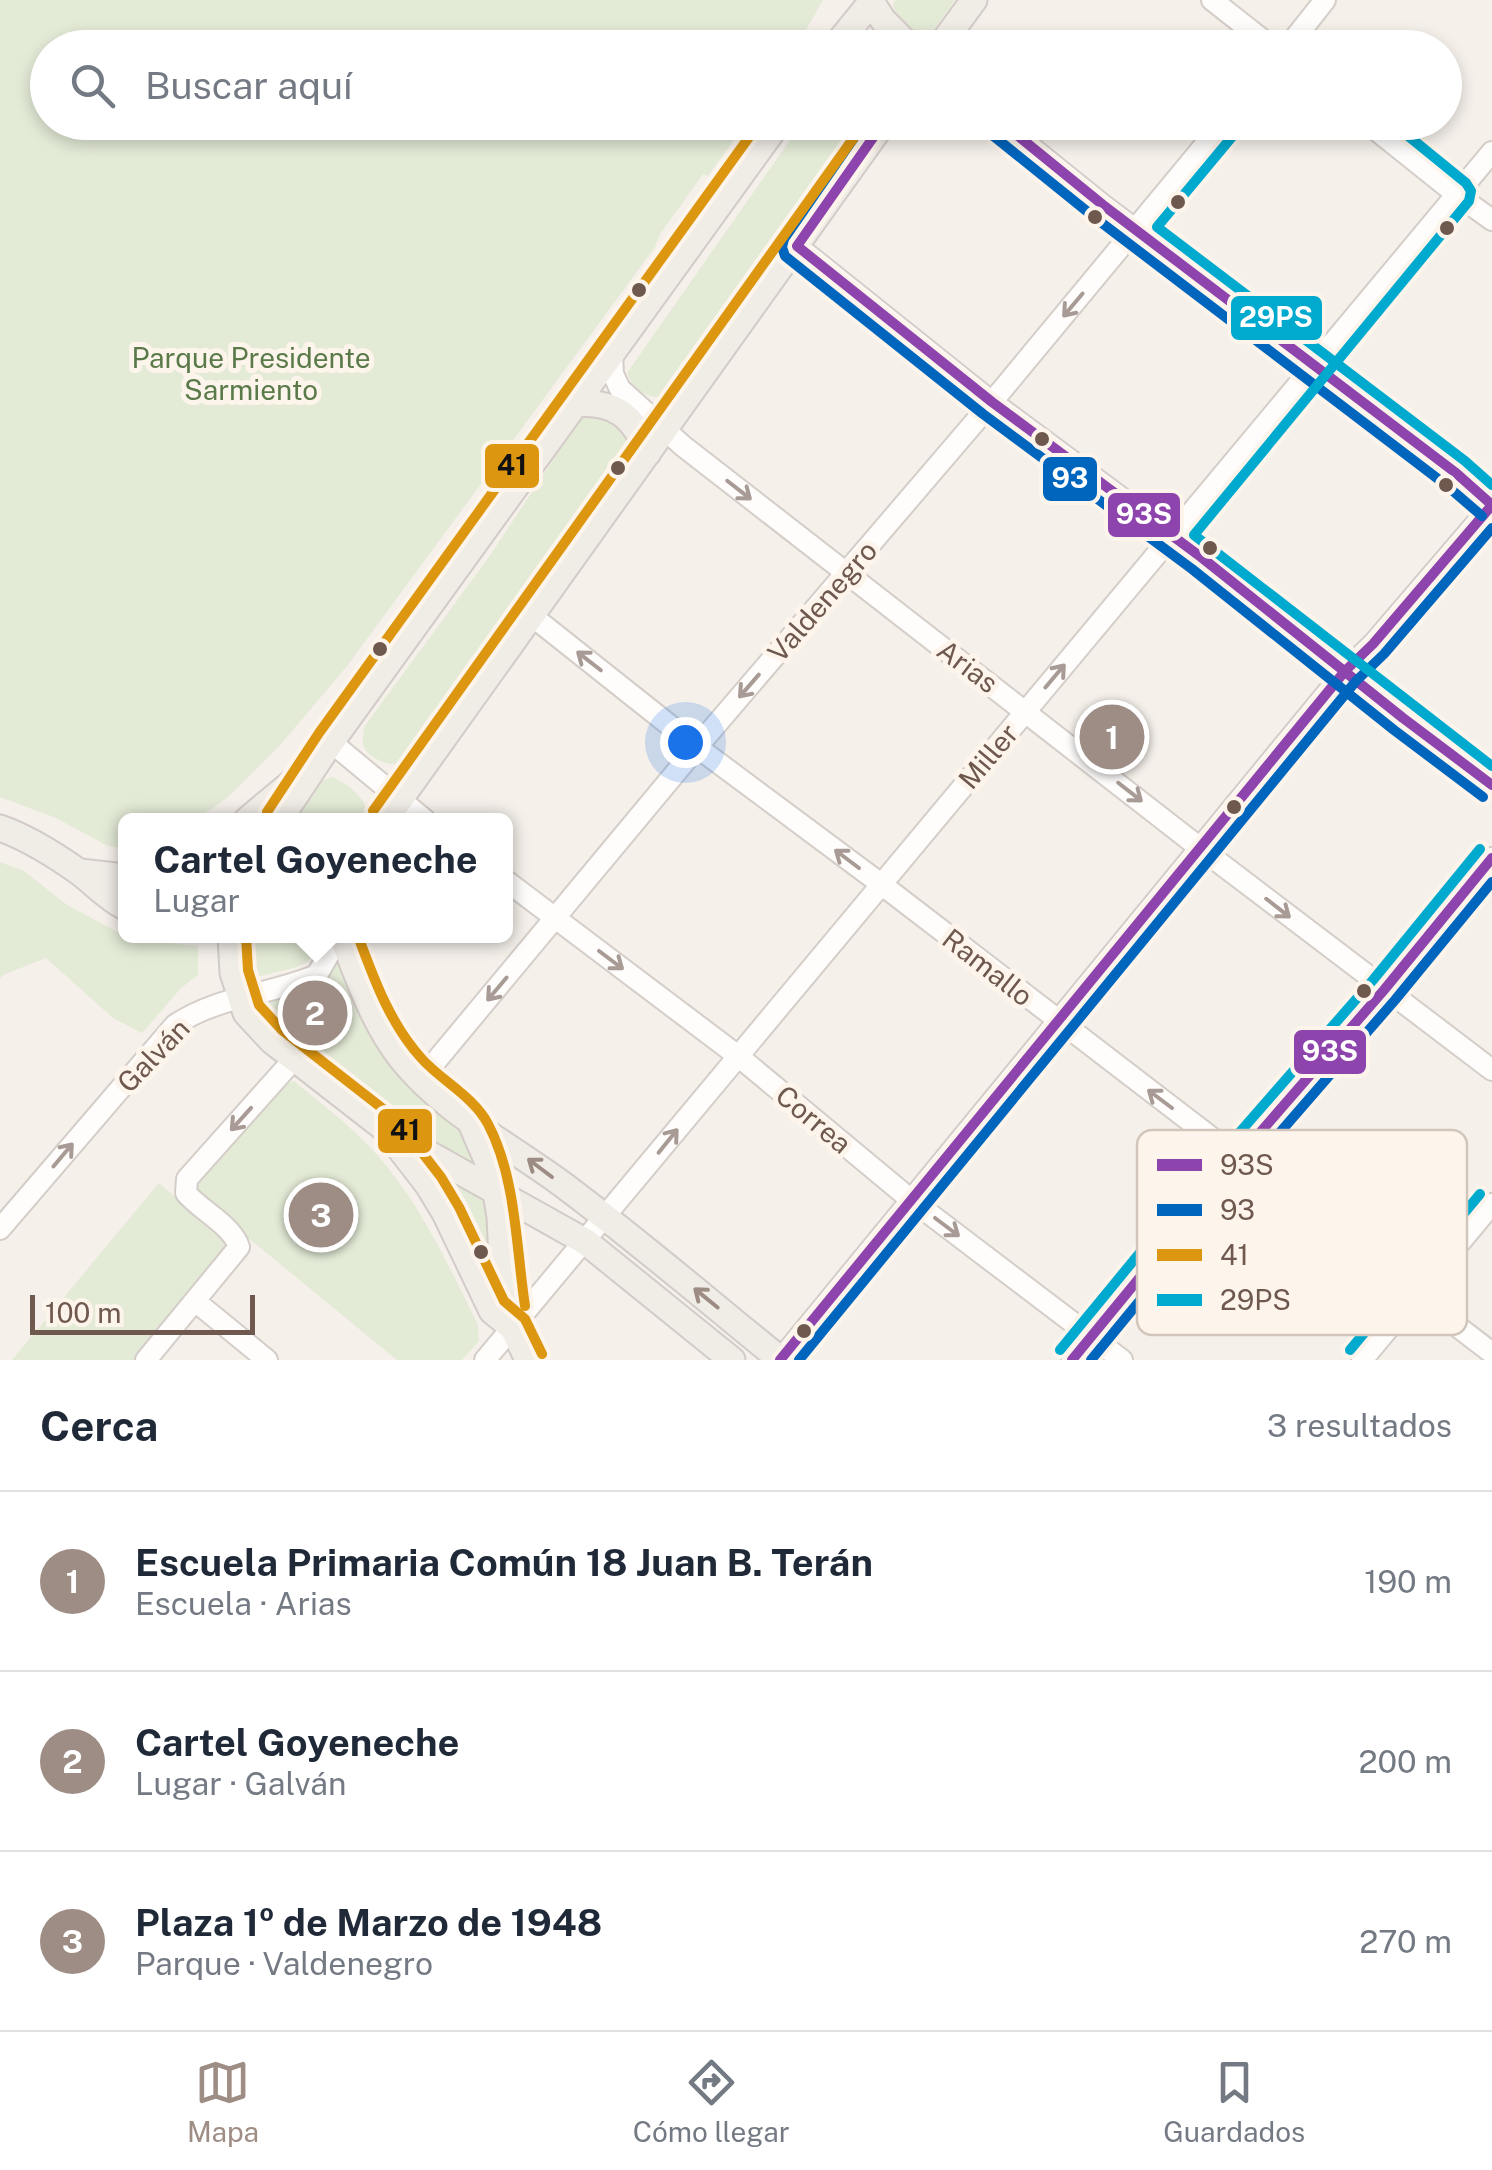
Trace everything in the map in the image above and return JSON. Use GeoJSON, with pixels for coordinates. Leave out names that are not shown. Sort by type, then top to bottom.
{"type":"FeatureCollection","features":[{"type":"Feature","properties":{"kind":"main road"},"geometry":{"type":"LineString","coordinates":[[953,30],[974,0]]}},
{"type":"Feature","properties":{"kind":"main road"},"geometry":{"type":"LineString","coordinates":[[848,30],[871,1],[893,30]]}},
{"type":"Feature","properties":{"kind":"main road"},"geometry":{"type":"LineString","coordinates":[[284,813],[323,752],[766,140]]}},
{"type":"Feature","properties":{"kind":"main road"},"geometry":{"type":"LineString","coordinates":[[392,810],[871,140]]}},
{"type":"Feature","properties":{"kind":"main road"},"geometry":{"type":"LineString","coordinates":[[574,404],[607,405],[622,413],[634,424],[648,453]]}},
{"type":"Feature","properties":{"kind":"main road"},"geometry":{"type":"LineString","coordinates":[[255,813],[323,752]]}},
{"type":"Feature","properties":{"kind":"main road"},"geometry":{"type":"LineString","coordinates":[[0,828],[32,842],[118,903]]}},
{"type":"Feature","properties":{"kind":"main road"},"geometry":{"type":"LineString","coordinates":[[78,872],[118,876]]}},
{"type":"Feature","properties":{"kind":"main road"},"geometry":{"type":"LineString","coordinates":[[232,943],[234,973],[246,1013],[294,1059],[384,1128],[586,1242],[732,1360]]}},
{"type":"Feature","properties":{"kind":"main road"},"geometry":{"type":"LineString","coordinates":[[343,943],[386,1036],[421,1079],[472,1123],[521,1153],[606,1217],[781,1360]]}},
{"type":"Feature","properties":{"kind":"main road"},"geometry":{"type":"LineString","coordinates":[[472,1123],[497,1192],[513,1328],[528,1360]]}},
{"type":"Feature","properties":{"kind":"main road"},"geometry":{"type":"LineString","coordinates":[[384,1128],[445,1213],[492,1311],[513,1328]]}},
{"type":"Feature","properties":{"kind":"street"},"geometry":{"type":"LineString","coordinates":[[1212,0],[1250,30]]}},
{"type":"Feature","properties":{"kind":"street"},"geometry":{"type":"LineString","coordinates":[[1301,30],[1325,0]]}},
{"type":"Feature","properties":{"kind":"street"},"geometry":{"type":"LineString","coordinates":[[781,1360],[1345,671],[1373,644],[1492,505],[1456,473],[1023,140]]}},
{"type":"Feature","properties":{"kind":"street","name":"Valdenegro"},"geometry":{"type":"LineString","coordinates":[[421,1079],[1209,140]]}},
{"type":"Feature","properties":{"kind":"street"},"geometry":{"type":"LineString","coordinates":[[1388,140],[1492,220]]}},
{"type":"Feature","properties":{"kind":"street","name":"Miller"},"geometry":{"type":"LineString","coordinates":[[485,1360],[1492,152]]}},
{"type":"Feature","properties":{"kind":"street"},"geometry":{"type":"LineString","coordinates":[[797,246],[992,402],[1173,536],[1492,785]]}},
{"type":"Feature","properties":{"kind":"street","name":"Arias"},"geometry":{"type":"LineString","coordinates":[[612,354],[613,374],[620,389],[741,492],[1492,1070]]}},
{"type":"Feature","properties":{"kind":"street","name":"Ramallo"},"geometry":{"type":"LineString","coordinates":[[532,616],[697,747],[1201,1130]]}},
{"type":"Feature","properties":{"kind":"street"},"geometry":{"type":"LineString","coordinates":[[323,752],[392,810]]}},
{"type":"Feature","properties":{"kind":"street"},"geometry":{"type":"LineString","coordinates":[[1262,1130],[1492,858]]}},
{"type":"Feature","properties":{"kind":"street","name":"Correa"},"geometry":{"type":"LineString","coordinates":[[513,886],[738,1056],[910,1199],[1122,1360]]}},
{"type":"Feature","properties":{"kind":"street","name":"Galván"},"geometry":{"type":"LineString","coordinates":[[0,1229],[175,1025],[207,1007],[317,975],[336,943]]}},
{"type":"Feature","properties":{"kind":"street"},"geometry":{"type":"LineString","coordinates":[[146,1360],[238,1246],[234,1236],[186,1193],[187,1179],[294,1059]]}},
{"type":"Feature","properties":{"kind":"street"},"geometry":{"type":"LineString","coordinates":[[1467,1234],[1492,1204]]}},
{"type":"Feature","properties":{"kind":"street"},"geometry":{"type":"LineString","coordinates":[[1072,1360],[1137,1282]]}},
{"type":"Feature","properties":{"kind":"street"},"geometry":{"type":"LineString","coordinates":[[195,1301],[267,1360]]}},
{"type":"Feature","properties":{"kind":"street","name":"Ramallo"},"geometry":{"type":"LineString","coordinates":[[1467,1334],[1492,1353]]}},
{"type":"Feature","properties":{"kind":"street"},"geometry":{"type":"LineString","coordinates":[[1362,1360],[1383,1335]]}},
{"type":"Feature","properties":{"kind":"green space","name":"Parque Presidente Sarmiento"},"geometry":{"type":"Polygon","coordinates":[[[0,0],[823,0],[806,30],[30,30],[30,140],[734,140],[708,176],[703,174],[655,247],[347,666],[281,744],[228,797],[206,813],[118,813],[118,848],[0,797],[0,0]]]}},
{"type":"Feature","properties":{"kind":"green space"},"geometry":{"type":"Polygon","coordinates":[[[895,0],[955,0],[934,30],[913,30],[893,5],[895,0]]]}},
{"type":"Feature","properties":{"kind":"green space"},"geometry":{"type":"Polygon","coordinates":[[[790,140],[854,140],[666,398],[642,392],[627,373],[790,140]]]}},
{"type":"Feature","properties":{"kind":"green space"},"geometry":{"type":"Polygon","coordinates":[[[600,411],[625,432],[628,449],[501,622],[406,764],[375,758],[365,750],[364,727],[489,557],[583,415],[600,411]]]}},
{"type":"Feature","properties":{"kind":"green space"},"geometry":{"type":"Polygon","coordinates":[[[332,777],[348,786],[366,809],[363,813],[297,813],[319,782],[332,777]]]}},
{"type":"Feature","properties":{"kind":"green space"},"geometry":{"type":"Polygon","coordinates":[[[0,862],[24,871],[67,905],[118,932],[118,943],[198,946],[198,975],[181,988],[142,1033],[113,1018],[46,958],[0,978],[0,862]]]}},
{"type":"Feature","properties":{"kind":"green space"},"geometry":{"type":"Polygon","coordinates":[[[243,943],[311,943],[314,952],[299,966],[260,976],[247,967],[243,943]]]}},
{"type":"Feature","properties":{"kind":"green space"},"geometry":{"type":"Polygon","coordinates":[[[334,962],[363,1020],[469,1142],[476,1168],[363,1099],[260,1015],[259,1006],[320,989],[329,980],[334,962]]]}},
{"type":"Feature","properties":{"kind":"green space"},"geometry":{"type":"Polygon","coordinates":[[[294,1081],[365,1142],[400,1183],[429,1229],[478,1325],[479,1341],[462,1360],[397,1360],[201,1199],[197,1188],[200,1179],[286,1084],[294,1081]]]}},
{"type":"Feature","properties":{"kind":"green space"},"geometry":{"type":"Polygon","coordinates":[[[442,1177],[487,1199],[497,1304],[440,1184],[442,1177]]]}},
{"type":"Feature","properties":{"kind":"green space"},"geometry":{"type":"Polygon","coordinates":[[[159,1183],[224,1239],[227,1247],[136,1360],[12,1360],[159,1183]]]}},
{"type":"Feature","properties":{"kind":"transit line","name":"41"},"geometry":{"type":"LineString","coordinates":[[267,812],[319,733],[747,140]]}},
{"type":"Feature","properties":{"kind":"transit line","name":"41"},"geometry":{"type":"LineString","coordinates":[[373,811],[852,140]]}},
{"type":"Feature","properties":{"kind":"transit line","name":"93"},"geometry":{"type":"LineString","coordinates":[[853,140],[784,239],[785,256],[983,414],[1192,569],[1483,797]]}},
{"type":"Feature","properties":{"kind":"transit line","name":"93S"},"geometry":{"type":"LineString","coordinates":[[871,140],[797,246],[992,402],[1201,557],[1492,785]]}},
{"type":"Feature","properties":{"kind":"transit line","name":"93"},"geometry":{"type":"LineString","coordinates":[[998,140],[1482,516]]}},
{"type":"Feature","properties":{"kind":"transit line","name":"93S"},"geometry":{"type":"LineString","coordinates":[[1023,140],[1456,473],[1492,505]]}},
{"type":"Feature","properties":{"kind":"transit line","name":"29PS"},"geometry":{"type":"LineString","coordinates":[[1229,140],[1157,227],[1492,485]]}},
{"type":"Feature","properties":{"kind":"transit line","name":"29PS"},"geometry":{"type":"LineString","coordinates":[[1413,140],[1466,183],[1471,191],[1469,201],[1194,535],[1492,766]]}},
{"type":"Feature","properties":{"kind":"transit line","name":"93S"},"geometry":{"type":"LineString","coordinates":[[780,1360],[1345,671],[1373,644],[1492,505]]}},
{"type":"Feature","properties":{"kind":"transit line","name":"93"},"geometry":{"type":"LineString","coordinates":[[799,1360],[1356,681],[1492,528]]}},
{"type":"Feature","properties":{"kind":"transit line","name":"29PS"},"geometry":{"type":"LineString","coordinates":[[1242,1130],[1373,980],[1480,849]]}},
{"type":"Feature","properties":{"kind":"transit line","name":"93S"},"geometry":{"type":"LineString","coordinates":[[1262,1130],[1492,858]]}},
{"type":"Feature","properties":{"kind":"transit line","name":"93"},"geometry":{"type":"LineString","coordinates":[[1282,1130],[1492,882]]}},
{"type":"Feature","properties":{"kind":"transit line","name":"41"},"geometry":{"type":"LineString","coordinates":[[246,943],[248,970],[259,1005],[282,1030],[396,1119],[441,1177],[504,1301],[525,1319],[542,1354]]}},
{"type":"Feature","properties":{"kind":"transit line","name":"41"},"geometry":{"type":"LineString","coordinates":[[361,943],[401,1031],[422,1059],[475,1106],[488,1124],[510,1189],[525,1306]]}},
{"type":"Feature","properties":{"kind":"transit line","name":"29PS"},"geometry":{"type":"LineString","coordinates":[[1467,1210],[1480,1194]]}},
{"type":"Feature","properties":{"kind":"transit line","name":"29PS"},"geometry":{"type":"LineString","coordinates":[[1060,1350],[1137,1256]]}},
{"type":"Feature","properties":{"kind":"transit line","name":"93S"},"geometry":{"type":"LineString","coordinates":[[1072,1360],[1137,1281]]}},
{"type":"Feature","properties":{"kind":"transit line","name":"93"},"geometry":{"type":"LineString","coordinates":[[1091,1360],[1137,1304]]}},
{"type":"Feature","properties":{"kind":"transit line","name":"29PS"},"geometry":{"type":"LineString","coordinates":[[1350,1350],[1362,1335]]}},
{"type":"Feature","properties":{"kind":"place","name":"Escuela Primaria Común 18 Juan B. Terán"},"geometry":{"type":"Point","coordinates":[1112,737]}},
{"type":"Feature","properties":{"kind":"place","name":"Cartel Goyeneche"},"geometry":{"type":"Point","coordinates":[315,1013]}},
{"type":"Feature","properties":{"kind":"place","name":"Plaza 1º de Marzo de 1948"},"geometry":{"type":"Point","coordinates":[321,1215]}}]}
